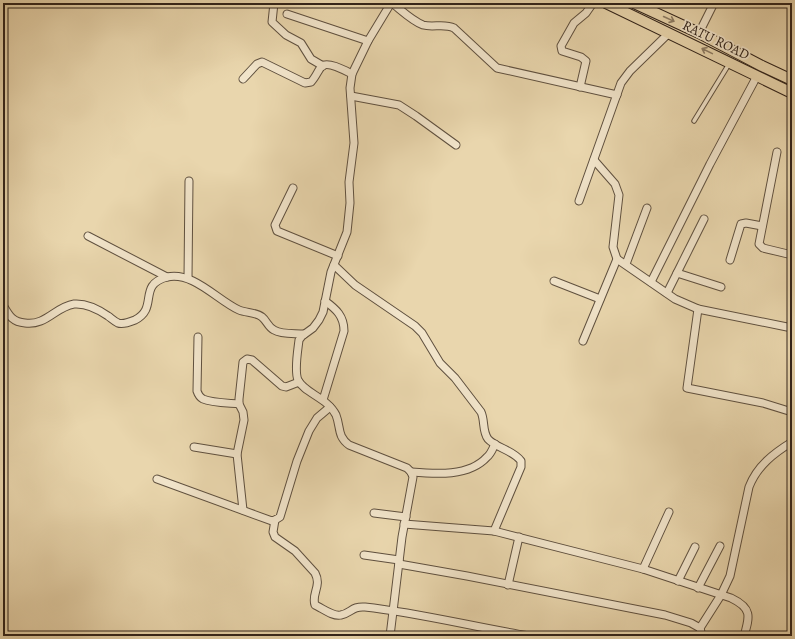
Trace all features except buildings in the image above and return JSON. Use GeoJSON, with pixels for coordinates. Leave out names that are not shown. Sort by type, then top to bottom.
{"type":"FeatureCollection","features":[{"type":"Feature","properties":{"kind":"main road","name":"RATU ROAD"},"geometry":{"type":"LineString","coordinates":[[606,3],[792,93]]}},
{"type":"Feature","properties":{"kind":"main road","name":"RATU ROAD"},"geometry":{"type":"LineString","coordinates":[[634,3],[699,33],[792,80]]}},
{"type":"Feature","properties":{"kind":"street"},"geometry":{"type":"LineString","coordinates":[[274,3],[272,22],[286,35],[301,43],[311,59],[323,66]]}},
{"type":"Feature","properties":{"kind":"street"},"geometry":{"type":"LineString","coordinates":[[390,636],[399,562],[413,477],[407,468],[349,445],[343,440],[340,436],[336,415],[323,400],[299,382],[296,372],[299,340],[317,324],[323,312],[326,290],[334,265],[346,238],[350,203],[349,182],[354,143],[350,88],[352,74],[368,41],[391,3],[417,22],[454,28],[497,68],[617,95]]}},
{"type":"Feature","properties":{"kind":"street"},"geometry":{"type":"LineString","coordinates":[[580,87],[586,61],[581,57],[562,51],[561,46],[574,24],[586,13],[593,3]]}},
{"type":"Feature","properties":{"kind":"street"},"geometry":{"type":"LineString","coordinates":[[699,33],[714,3]]}},
{"type":"Feature","properties":{"kind":"street"},"geometry":{"type":"LineString","coordinates":[[287,14],[368,41]]}},
{"type":"Feature","properties":{"kind":"street"},"geometry":{"type":"LineString","coordinates":[[579,201],[622,83],[630,71],[669,33]]}},
{"type":"Feature","properties":{"kind":"street"},"geometry":{"type":"LineString","coordinates":[[243,79],[257,64],[262,62],[308,83],[315,78],[323,66],[327,64],[352,74]]}},
{"type":"Feature","properties":{"kind":"street"},"geometry":{"type":"LineString","coordinates":[[651,282],[710,164],[757,76]]}},
{"type":"Feature","properties":{"kind":"street"},"geometry":{"type":"LineString","coordinates":[[351,96],[399,106],[416,116],[456,145]]}},
{"type":"Feature","properties":{"kind":"street"},"geometry":{"type":"LineString","coordinates":[[777,152],[758,242],[760,246],[792,254]]}},
{"type":"Feature","properties":{"kind":"street"},"geometry":{"type":"LineString","coordinates":[[583,341],[616,259],[613,247],[619,195],[615,184],[594,160]]}},
{"type":"Feature","properties":{"kind":"street"},"geometry":{"type":"LineString","coordinates":[[188,278],[189,181]]}},
{"type":"Feature","properties":{"kind":"street"},"geometry":{"type":"LineString","coordinates":[[293,188],[275,225],[277,232],[338,256]]}},
{"type":"Feature","properties":{"kind":"street"},"geometry":{"type":"LineString","coordinates":[[626,264],[647,208]]}},
{"type":"Feature","properties":{"kind":"street"},"geometry":{"type":"LineString","coordinates":[[667,292],[704,219]]}},
{"type":"Feature","properties":{"kind":"street"},"geometry":{"type":"LineString","coordinates":[[730,260],[741,224],[746,223],[762,226]]}},
{"type":"Feature","properties":{"kind":"street"},"geometry":{"type":"LineString","coordinates":[[88,236],[167,277]]}},
{"type":"Feature","properties":{"kind":"street"},"geometry":{"type":"LineString","coordinates":[[616,259],[626,264],[680,301],[698,309],[792,328]]}},
{"type":"Feature","properties":{"kind":"street"},"geometry":{"type":"LineString","coordinates":[[334,265],[355,286],[415,326],[422,333],[440,363],[455,378],[481,412],[484,418],[485,434],[491,442],[520,459],[522,464],[494,531]]}},
{"type":"Feature","properties":{"kind":"street"},"geometry":{"type":"LineString","coordinates":[[677,272],[721,287]]}},
{"type":"Feature","properties":{"kind":"street"},"geometry":{"type":"LineString","coordinates":[[3,305],[9,317],[14,321],[21,323],[32,324],[42,321],[65,307],[74,304],[82,304],[97,308],[117,323],[127,323],[138,319],[147,310],[150,289],[153,285],[159,280],[176,276],[188,278],[238,309],[261,316],[270,328],[275,331],[304,334]]}},
{"type":"Feature","properties":{"kind":"street"},"geometry":{"type":"LineString","coordinates":[[554,281],[600,299]]}},
{"type":"Feature","properties":{"kind":"street"},"geometry":{"type":"LineString","coordinates":[[323,400],[344,331],[344,325],[339,313],[325,301]]}},
{"type":"Feature","properties":{"kind":"street"},"geometry":{"type":"LineString","coordinates":[[698,309],[687,388],[763,403],[792,412]]}},
{"type":"Feature","properties":{"kind":"street"},"geometry":{"type":"LineString","coordinates":[[198,337],[197,391],[199,396],[208,400],[239,404]]}},
{"type":"Feature","properties":{"kind":"street"},"geometry":{"type":"LineString","coordinates":[[243,510],[236,454],[244,420],[243,412],[239,404],[243,362],[249,359],[255,362],[273,380],[282,386],[286,387],[299,382]]}},
{"type":"Feature","properties":{"kind":"street"},"geometry":{"type":"LineString","coordinates":[[157,479],[272,521],[275,520],[280,517],[308,431],[317,418],[330,407]]}},
{"type":"Feature","properties":{"kind":"street"},"geometry":{"type":"LineString","coordinates":[[702,636],[700,628],[721,595],[730,576],[749,487],[753,476],[766,461],[792,442]]}},
{"type":"Feature","properties":{"kind":"street"},"geometry":{"type":"LineString","coordinates":[[411,472],[442,473],[466,470],[488,457],[495,444]]}},
{"type":"Feature","properties":{"kind":"street"},"geometry":{"type":"LineString","coordinates":[[194,447],[236,454]]}},
{"type":"Feature","properties":{"kind":"street"},"geometry":{"type":"LineString","coordinates":[[643,569],[669,512]]}},
{"type":"Feature","properties":{"kind":"street"},"geometry":{"type":"LineString","coordinates":[[374,513],[405,521],[494,531],[643,569],[741,603],[747,609],[749,620],[744,636]]}},
{"type":"Feature","properties":{"kind":"street"},"geometry":{"type":"LineString","coordinates":[[275,520],[273,532],[275,537],[295,550],[318,577],[318,584],[314,598],[315,605],[339,616],[359,606],[394,610],[529,636]]}},
{"type":"Feature","properties":{"kind":"street"},"geometry":{"type":"LineString","coordinates":[[508,585],[519,537]]}},
{"type":"Feature","properties":{"kind":"street"},"geometry":{"type":"LineString","coordinates":[[698,588],[720,546]]}},
{"type":"Feature","properties":{"kind":"street"},"geometry":{"type":"LineString","coordinates":[[678,581],[695,547]]}},
{"type":"Feature","properties":{"kind":"street"},"geometry":{"type":"LineString","coordinates":[[364,555],[508,585],[665,615],[691,623],[700,628]]}},
{"type":"Feature","properties":{"kind":"lane"},"geometry":{"type":"LineString","coordinates":[[694,121],[730,62]]}}]}
